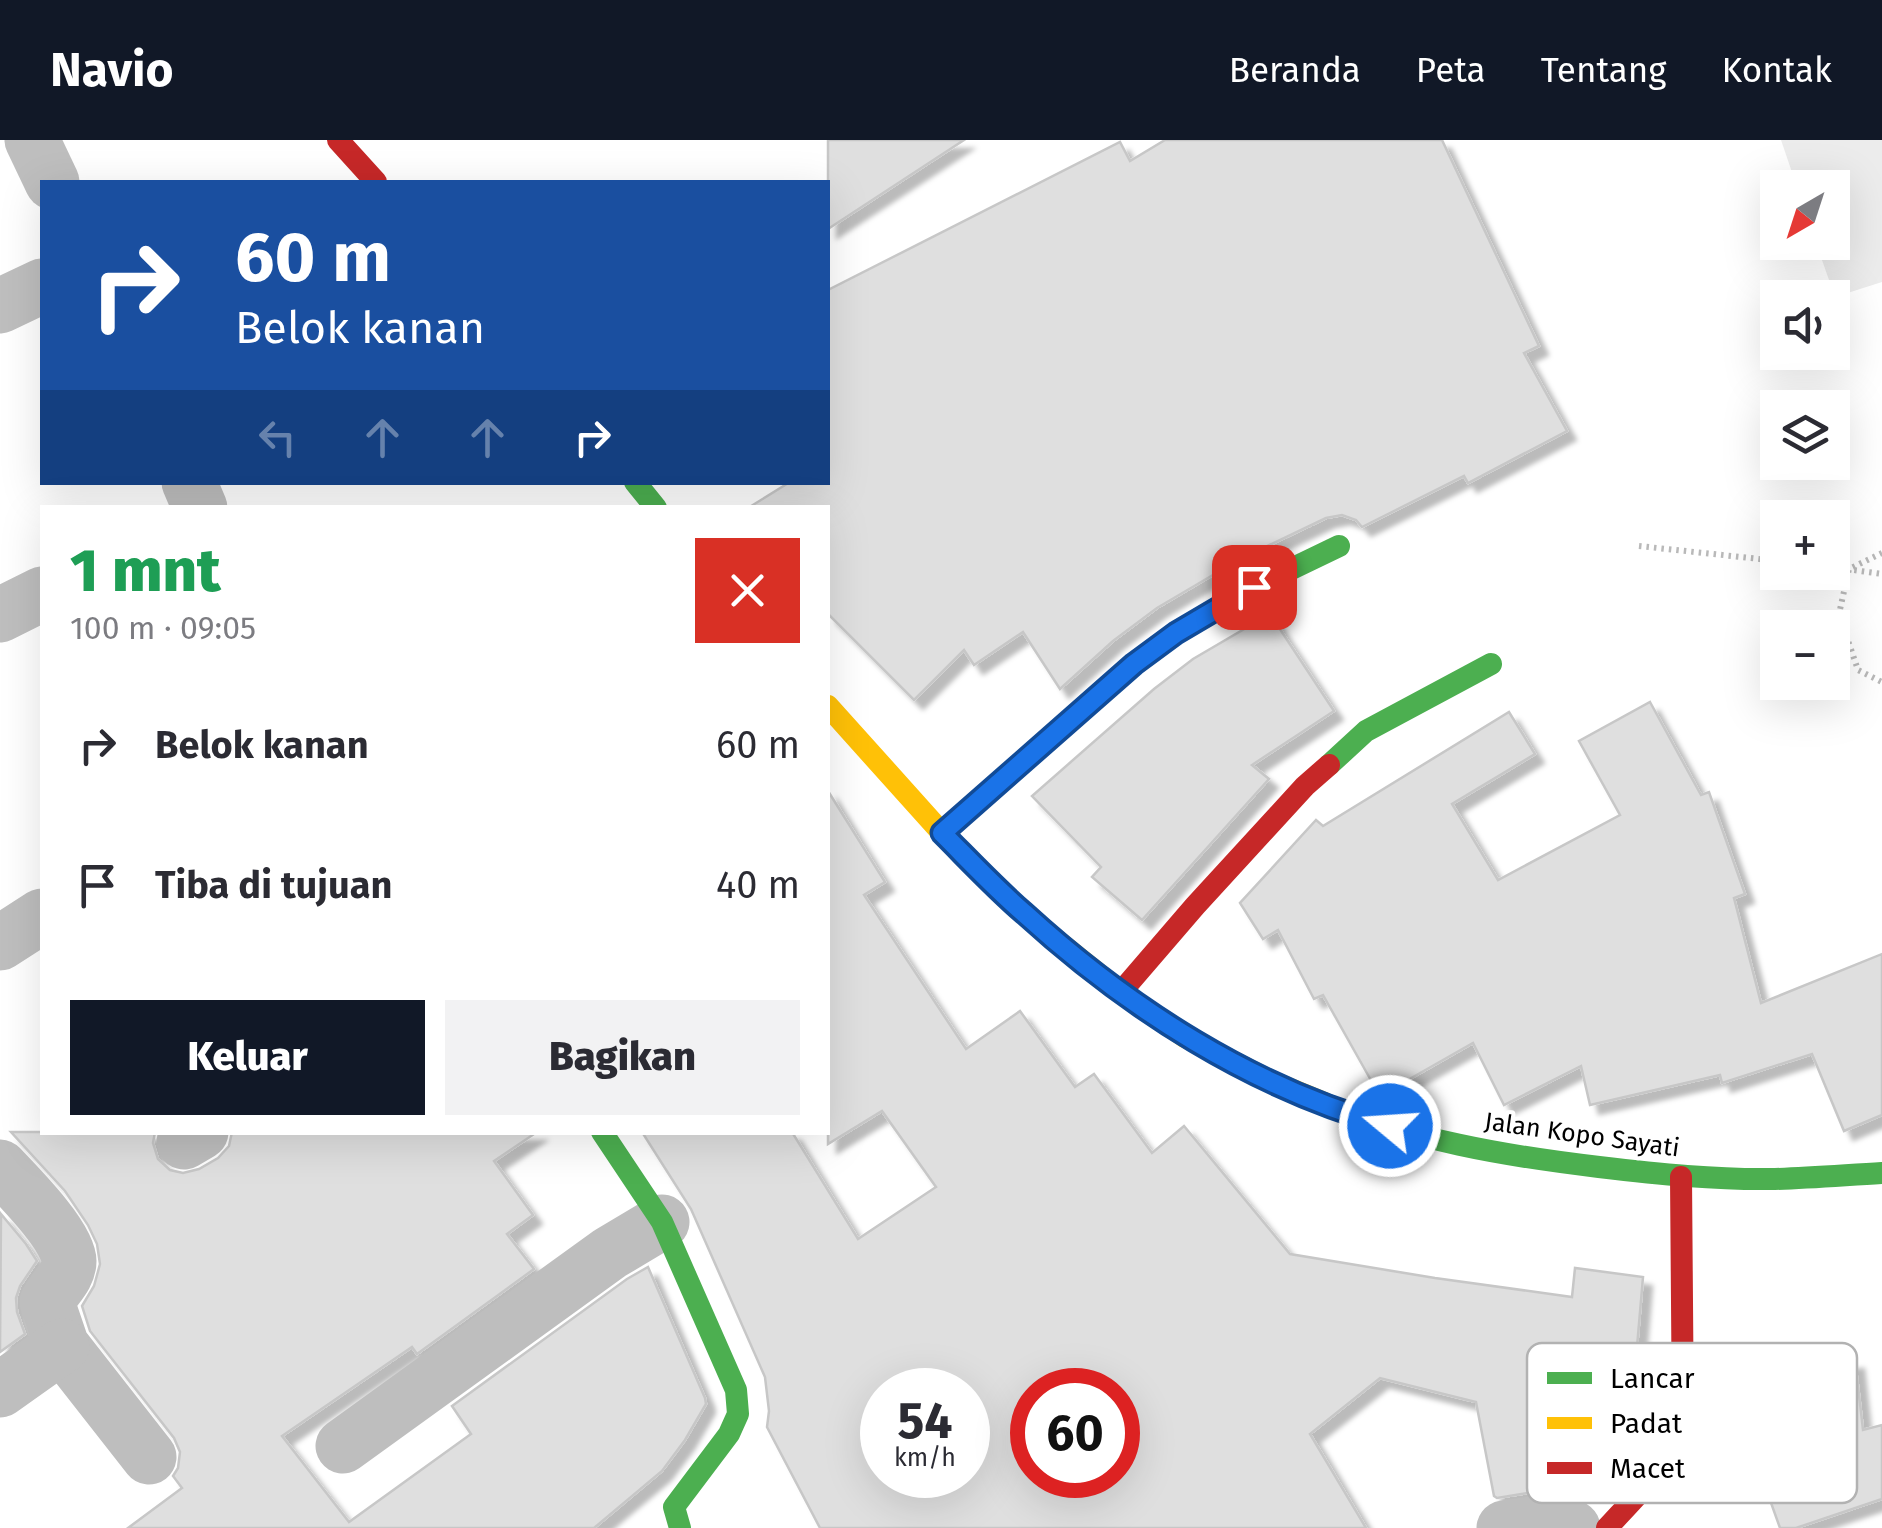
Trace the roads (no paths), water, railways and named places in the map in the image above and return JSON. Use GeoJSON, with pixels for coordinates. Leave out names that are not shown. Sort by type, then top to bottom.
{"type":"FeatureCollection","features":[{"type":"Feature","properties":{"kind":"street"},"geometry":{"type":"LineString","coordinates":[[32,140],[51,180]]}},
{"type":"Feature","properties":{"kind":"street"},"geometry":{"type":"LineString","coordinates":[[338,140],[374,180]]}},
{"type":"Feature","properties":{"kind":"street"},"geometry":{"type":"LineString","coordinates":[[0,306],[40,287]]}},
{"type":"Feature","properties":{"kind":"street"},"geometry":{"type":"LineString","coordinates":[[942,833],[1134,664],[1176,633],[1254,587],[1339,546]]}},
{"type":"Feature","properties":{"kind":"street"},"geometry":{"type":"LineString","coordinates":[[0,615],[40,595]]}},
{"type":"Feature","properties":{"kind":"street"},"geometry":{"type":"LineString","coordinates":[[1121,992],[1305,786],[1366,731],[1491,664]]}},
{"type":"Feature","properties":{"kind":"street","name":"Jalan Kopo Sayati"},"geometry":{"type":"LineString","coordinates":[[830,708],[942,833],[1024,914],[1121,992],[1203,1046],[1273,1082],[1359,1118],[1454,1144],[1558,1162],[1681,1177],[1773,1180],[1882,1173]]}},
{"type":"Feature","properties":{"kind":"street"},"geometry":{"type":"LineString","coordinates":[[0,943],[40,917]]}},
{"type":"Feature","properties":{"kind":"street"},"geometry":{"type":"LineString","coordinates":[[604,1135],[662,1222],[736,1390],[738,1414],[729,1434],[668,1521]]}},
{"type":"Feature","properties":{"kind":"street"},"geometry":{"type":"LineString","coordinates":[[0,1166],[36,1206],[64,1244],[70,1261],[65,1277],[47,1302],[62,1346],[150,1457]]}},
{"type":"Feature","properties":{"kind":"street"},"geometry":{"type":"LineString","coordinates":[[1681,1177],[1682,1343]]}},
{"type":"Feature","properties":{"kind":"street"},"geometry":{"type":"LineString","coordinates":[[343,1446],[610,1252],[662,1222]]}},
{"type":"Feature","properties":{"kind":"street"},"geometry":{"type":"LineString","coordinates":[[0,1390],[62,1346]]}},
{"type":"Feature","properties":{"kind":"street"},"geometry":{"type":"LineString","coordinates":[[1608,1528],[1629,1503]]}},
{"type":"Feature","properties":{"kind":"street"},"geometry":{"type":"LineString","coordinates":[[1504,1528],[1551,1521],[1572,1528]]}}]}
